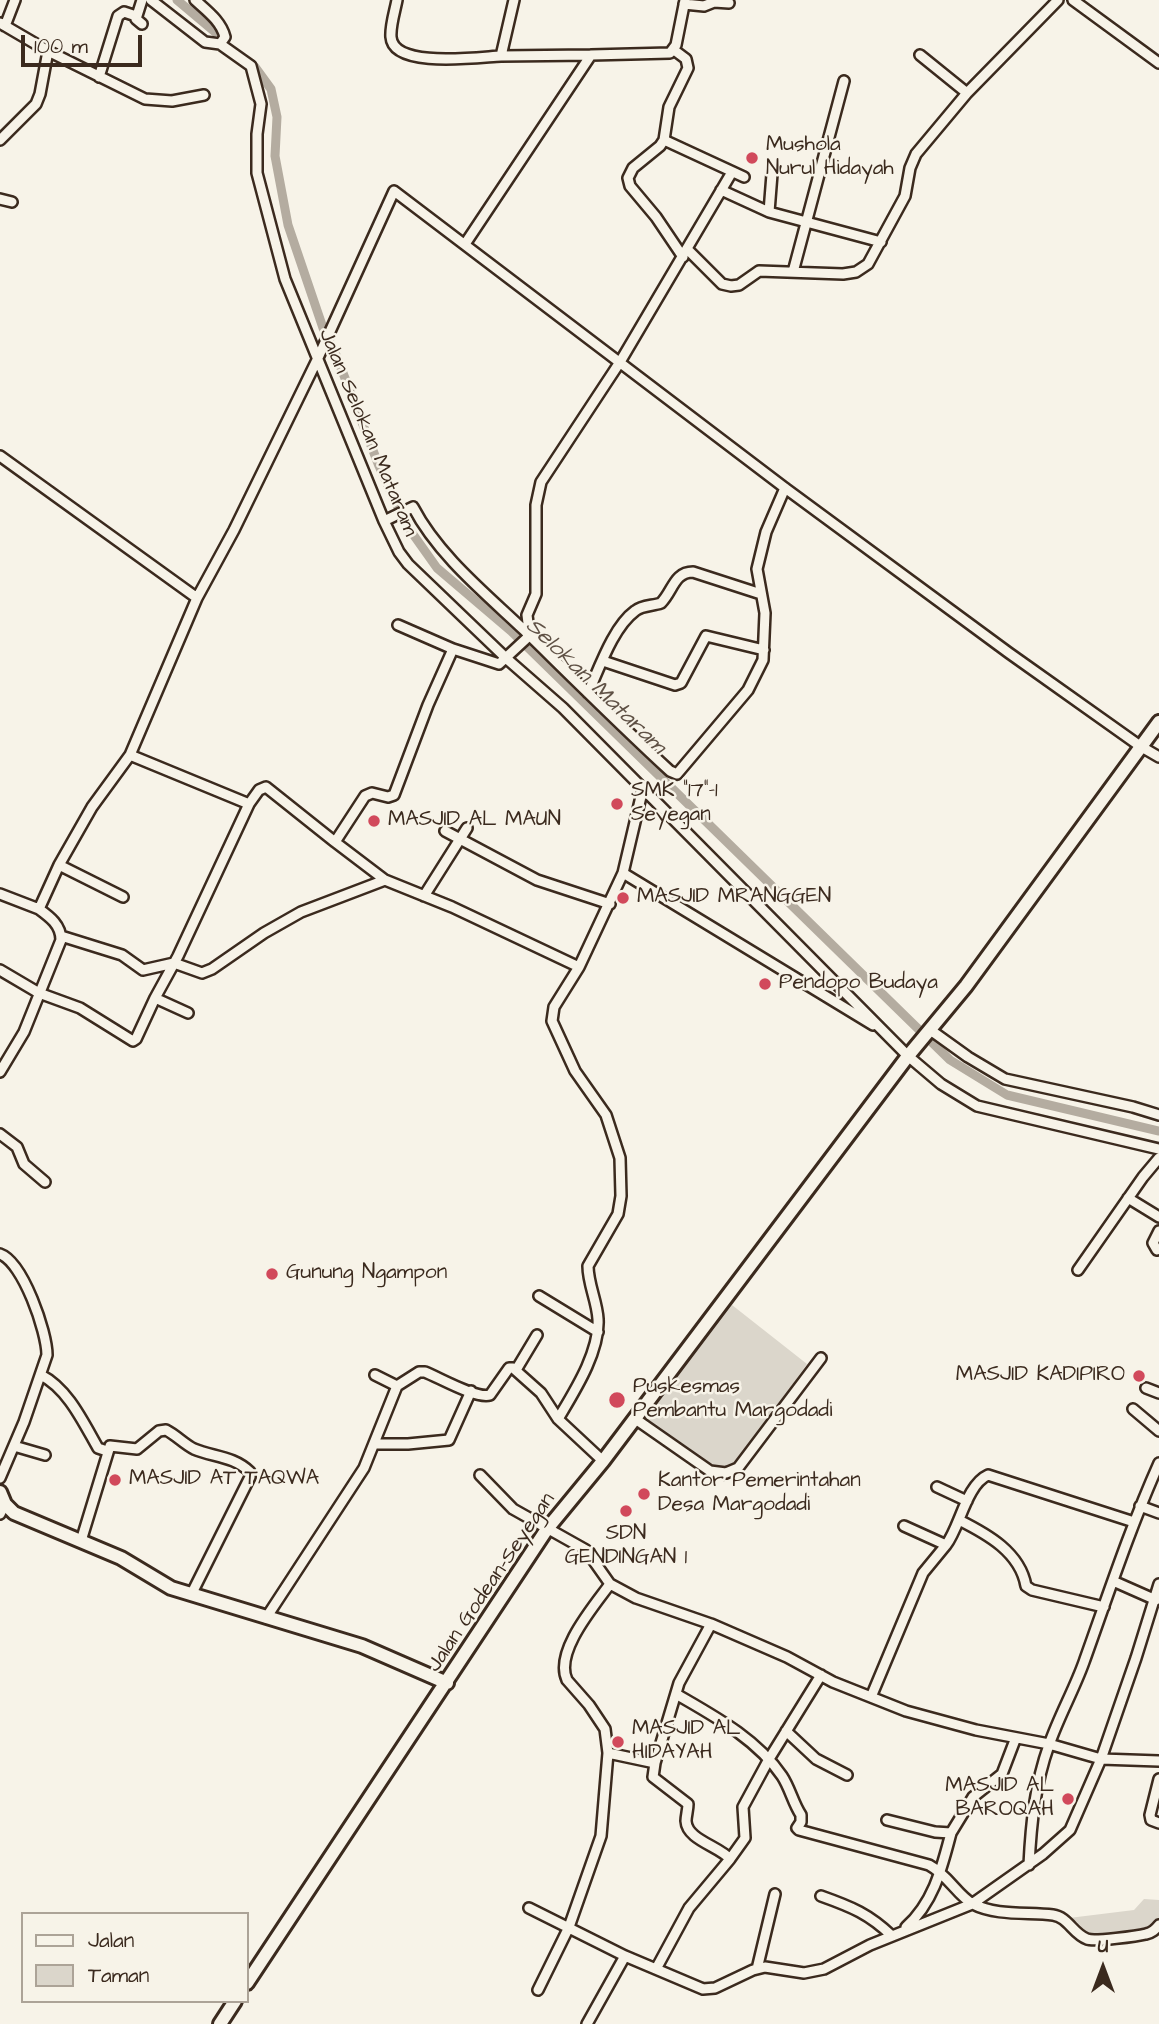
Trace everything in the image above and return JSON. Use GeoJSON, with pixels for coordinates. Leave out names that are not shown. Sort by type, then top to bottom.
{"type":"FeatureCollection","features":[{"type":"Feature","properties":{"kind":"main road","name":"Jalan Godean-Seyegan"},"geometry":{"type":"LineString","coordinates":[[248,1982],[547,1530],[603,1461],[928,1030],[966,986],[1159,722]]}},
{"type":"Feature","properties":{"kind":"main road"},"geometry":{"type":"LineString","coordinates":[[2,1504],[15,1513],[130,1563],[171,1588],[362,1646],[447,1683]]}},
{"type":"Feature","properties":{"kind":"main road"},"geometry":{"type":"LineString","coordinates":[[220,2024],[234,2003]]}},
{"type":"Feature","properties":{"kind":"street"},"geometry":{"type":"LineString","coordinates":[[16,0],[2,25],[132,94],[157,102],[204,96]]}},
{"type":"Feature","properties":{"kind":"street"},"geometry":{"type":"LineString","coordinates":[[99,77],[118,16],[124,12],[139,20],[142,0]]}},
{"type":"Feature","properties":{"kind":"street"},"geometry":{"type":"LineString","coordinates":[[151,0],[205,42],[223,45],[224,33],[210,13],[195,0]]}},
{"type":"Feature","properties":{"kind":"street"},"geometry":{"type":"LineString","coordinates":[[397,0],[391,38],[394,46],[417,58],[665,54],[674,50]]}},
{"type":"Feature","properties":{"kind":"street"},"geometry":{"type":"LineString","coordinates":[[501,56],[514,0]]}},
{"type":"Feature","properties":{"kind":"street"},"geometry":{"type":"LineString","coordinates":[[667,142],[633,168],[628,178],[630,186],[685,254],[722,284],[739,285],[759,271],[844,274],[856,272],[868,264],[905,196],[916,153],[967,93],[1058,0]]}},
{"type":"Feature","properties":{"kind":"street"},"geometry":{"type":"LineString","coordinates":[[1073,0],[1159,64]]}},
{"type":"Feature","properties":{"kind":"street"},"geometry":{"type":"LineString","coordinates":[[674,50],[685,2],[704,6],[714,2],[729,3]]}},
{"type":"Feature","properties":{"kind":"street","name":"Jalan Selokan Mataram"},"geometry":{"type":"LineString","coordinates":[[223,45],[251,66],[261,104],[257,134],[259,185],[285,279],[384,521],[408,564],[507,659],[564,708],[885,1033],[911,1053],[942,1084],[976,1106],[1159,1149]]}},
{"type":"Feature","properties":{"kind":"street"},"geometry":{"type":"LineString","coordinates":[[667,142],[669,107],[688,68],[686,59],[674,50]]}},
{"type":"Feature","properties":{"kind":"street"},"geometry":{"type":"LineString","coordinates":[[0,140],[36,104],[48,51]]}},
{"type":"Feature","properties":{"kind":"street"},"geometry":{"type":"LineString","coordinates":[[465,244],[591,55]]}},
{"type":"Feature","properties":{"kind":"street"},"geometry":{"type":"LineString","coordinates":[[920,55],[967,93]]}},
{"type":"Feature","properties":{"kind":"street"},"geometry":{"type":"LineString","coordinates":[[793,272],[844,81]]}},
{"type":"Feature","properties":{"kind":"street"},"geometry":{"type":"LineString","coordinates":[[667,142],[744,177]]}},
{"type":"Feature","properties":{"kind":"street"},"geometry":{"type":"LineString","coordinates":[[398,625],[496,665],[507,659],[527,636],[527,615],[536,594],[536,505],[541,482],[620,362],[732,172]]}},
{"type":"Feature","properties":{"kind":"street"},"geometry":{"type":"LineString","coordinates":[[769,212],[772,174]]}},
{"type":"Feature","properties":{"kind":"street"},"geometry":{"type":"LineString","coordinates":[[721,190],[769,212],[881,242]]}},
{"type":"Feature","properties":{"kind":"street"},"geometry":{"type":"LineString","coordinates":[[39,909],[92,807],[130,755],[197,598],[234,530],[317,360],[394,191],[785,488],[1009,653],[1159,757]]}},
{"type":"Feature","properties":{"kind":"street"},"geometry":{"type":"LineString","coordinates":[[0,199],[12,202]]}},
{"type":"Feature","properties":{"kind":"street"},"geometry":{"type":"LineString","coordinates":[[0,456],[197,598]]}},
{"type":"Feature","properties":{"kind":"street"},"geometry":{"type":"LineString","coordinates":[[384,521],[413,507],[435,541],[527,636],[670,771],[677,774],[748,690],[763,660],[766,622],[757,575],[762,544],[785,488]]}},
{"type":"Feature","properties":{"kind":"street"},"geometry":{"type":"LineString","coordinates":[[588,693],[628,617],[637,609],[661,603],[683,573],[693,572],[761,594]]}},
{"type":"Feature","properties":{"kind":"street"},"geometry":{"type":"LineString","coordinates":[[603,661],[675,685],[681,683],[706,636],[764,650]]}},
{"type":"Feature","properties":{"kind":"street"},"geometry":{"type":"LineString","coordinates":[[335,842],[365,796],[372,793],[388,797],[394,795],[453,649]]}},
{"type":"Feature","properties":{"kind":"street"},"geometry":{"type":"LineString","coordinates":[[130,755],[249,804]]}},
{"type":"Feature","properties":{"kind":"street"},"geometry":{"type":"LineString","coordinates":[[0,970],[39,993],[74,1005],[133,1041],[136,1040],[249,804],[259,790],[266,787],[386,880],[579,967]]}},
{"type":"Feature","properties":{"kind":"street"},"geometry":{"type":"LineString","coordinates":[[558,1419],[585,1370],[598,1332],[597,1311],[588,1266],[618,1214],[621,1183],[620,1158],[606,1115],[575,1071],[552,1021],[554,1007],[579,967],[623,873],[643,788]]}},
{"type":"Feature","properties":{"kind":"street"},"geometry":{"type":"LineString","coordinates":[[424,896],[454,836],[467,828]]}},
{"type":"Feature","properties":{"kind":"street"},"geometry":{"type":"LineString","coordinates":[[454,836],[537,880],[610,904]]}},
{"type":"Feature","properties":{"kind":"street"},"geometry":{"type":"LineString","coordinates":[[60,865],[123,897]]}},
{"type":"Feature","properties":{"kind":"street"},"geometry":{"type":"LineString","coordinates":[[623,873],[885,1033]]}},
{"type":"Feature","properties":{"kind":"street"},"geometry":{"type":"LineString","coordinates":[[61,936],[122,954],[143,970],[174,963],[195,972],[207,972],[264,933],[301,912],[386,880]]}},
{"type":"Feature","properties":{"kind":"street"},"geometry":{"type":"LineString","coordinates":[[0,894],[39,909],[56,922],[61,936],[24,1032],[5,1056],[0,1072]]}},
{"type":"Feature","properties":{"kind":"street"},"geometry":{"type":"LineString","coordinates":[[155,998],[188,1013]]}},
{"type":"Feature","properties":{"kind":"street"},"geometry":{"type":"LineString","coordinates":[[928,1030],[968,1058],[1005,1079],[1123,1104],[1159,1115]]}},
{"type":"Feature","properties":{"kind":"street"},"geometry":{"type":"LineString","coordinates":[[0,1134],[17,1147],[24,1164],[45,1182]]}},
{"type":"Feature","properties":{"kind":"street"},"geometry":{"type":"LineString","coordinates":[[1077,1270],[1159,1158]]}},
{"type":"Feature","properties":{"kind":"street"},"geometry":{"type":"LineString","coordinates":[[1128,1198],[1159,1217]]}},
{"type":"Feature","properties":{"kind":"street"},"geometry":{"type":"LineString","coordinates":[[1157,1250],[1153,1243],[1159,1231]]}},
{"type":"Feature","properties":{"kind":"street"},"geometry":{"type":"LineString","coordinates":[[0,1254],[7,1257],[20,1273],[45,1334],[47,1355],[0,1478]]}},
{"type":"Feature","properties":{"kind":"street"},"geometry":{"type":"LineString","coordinates":[[539,1296],[598,1332]]}},
{"type":"Feature","properties":{"kind":"street"},"geometry":{"type":"LineString","coordinates":[[516,1370],[537,1335]]}},
{"type":"Feature","properties":{"kind":"street"},"geometry":{"type":"LineString","coordinates":[[635,1418],[710,1471],[726,1473],[738,1468],[821,1358]]}},
{"type":"Feature","properties":{"kind":"street"},"geometry":{"type":"LineString","coordinates":[[266,1618],[364,1468],[397,1387],[419,1372],[425,1372],[483,1397],[490,1395],[509,1368],[516,1370],[541,1393],[558,1419],[603,1461]]}},
{"type":"Feature","properties":{"kind":"street"},"geometry":{"type":"LineString","coordinates":[[374,1374],[397,1387]]}},
{"type":"Feature","properties":{"kind":"street"},"geometry":{"type":"LineString","coordinates":[[41,1375],[59,1388],[98,1448],[107,1451]]}},
{"type":"Feature","properties":{"kind":"street"},"geometry":{"type":"LineString","coordinates":[[1146,1388],[1159,1393]]}},
{"type":"Feature","properties":{"kind":"street"},"geometry":{"type":"LineString","coordinates":[[373,1444],[449,1440],[471,1391]]}},
{"type":"Feature","properties":{"kind":"street"},"geometry":{"type":"LineString","coordinates":[[1133,1409],[1159,1431]]}},
{"type":"Feature","properties":{"kind":"street"},"geometry":{"type":"LineString","coordinates":[[81,1541],[107,1451],[112,1445],[138,1449],[159,1431],[166,1430],[196,1450],[227,1458],[250,1472],[250,1477],[191,1595]]}},
{"type":"Feature","properties":{"kind":"street"},"geometry":{"type":"LineString","coordinates":[[13,1446],[46,1455]]}},
{"type":"Feature","properties":{"kind":"street"},"geometry":{"type":"LineString","coordinates":[[1028,1865],[1031,1823],[1049,1744],[1079,1677],[1134,1522],[1159,1463]]}},
{"type":"Feature","properties":{"kind":"street"},"geometry":{"type":"LineString","coordinates":[[480,1475],[513,1509],[586,1550],[610,1584],[636,1598],[711,1624],[906,1711],[1015,1740],[1049,1744],[1101,1759],[1158,1761]]}},
{"type":"Feature","properties":{"kind":"street"},"geometry":{"type":"LineString","coordinates":[[871,1697],[923,1573],[946,1545],[967,1501],[982,1478],[994,1475],[1090,1510],[1134,1522]]}},
{"type":"Feature","properties":{"kind":"street"},"geometry":{"type":"LineString","coordinates":[[937,1487],[967,1501]]}},
{"type":"Feature","properties":{"kind":"street"},"geometry":{"type":"LineString","coordinates":[[1140,1506],[1159,1513]]}},
{"type":"Feature","properties":{"kind":"street"},"geometry":{"type":"LineString","coordinates":[[959,1520],[992,1537],[1010,1555],[1024,1574],[1026,1586],[1032,1590],[1104,1607]]}},
{"type":"Feature","properties":{"kind":"street"},"geometry":{"type":"LineString","coordinates":[[904,1526],[946,1545]]}},
{"type":"Feature","properties":{"kind":"street"},"geometry":{"type":"LineString","coordinates":[[1113,1581],[1156,1600]]}},
{"type":"Feature","properties":{"kind":"street"},"geometry":{"type":"LineString","coordinates":[[538,1990],[569,1927],[601,1836],[608,1753],[605,1729],[564,1674],[571,1641],[610,1584]]}},
{"type":"Feature","properties":{"kind":"street"},"geometry":{"type":"LineString","coordinates":[[529,1908],[625,1956],[703,1989],[715,1988],[757,1969],[779,1967],[814,1973],[896,1934],[972,1904],[1028,1865],[1070,1830],[1101,1759],[1156,1600],[1159,1584]]}},
{"type":"Feature","properties":{"kind":"street"},"geometry":{"type":"LineString","coordinates":[[711,1624],[679,1683],[653,1777],[688,1804],[686,1820],[690,1832],[730,1859]]}},
{"type":"Feature","properties":{"kind":"street"},"geometry":{"type":"LineString","coordinates":[[656,1969],[690,1908],[745,1838],[743,1807],[821,1675]]}},
{"type":"Feature","properties":{"kind":"street"},"geometry":{"type":"LineString","coordinates":[[676,1693],[713,1716],[769,1759],[783,1777],[801,1815],[802,1822],[797,1828],[799,1830],[929,1865],[940,1871],[972,1904],[993,1910],[1054,1915],[1080,1935],[1096,1940],[1147,1934],[1159,1925]]}},
{"type":"Feature","properties":{"kind":"street"},"geometry":{"type":"LineString","coordinates":[[786,1731],[816,1759],[847,1775]]}},
{"type":"Feature","properties":{"kind":"street"},"geometry":{"type":"LineString","coordinates":[[896,1934],[917,1917],[934,1889],[951,1833],[973,1797],[1002,1774],[1015,1740]]}},
{"type":"Feature","properties":{"kind":"street"},"geometry":{"type":"LineString","coordinates":[[608,1753],[655,1763]]}},
{"type":"Feature","properties":{"kind":"street"},"geometry":{"type":"LineString","coordinates":[[1159,1779],[1150,1815],[1151,1820],[1159,1823]]}},
{"type":"Feature","properties":{"kind":"street"},"geometry":{"type":"LineString","coordinates":[[887,1820],[935,1832],[951,1833]]}},
{"type":"Feature","properties":{"kind":"street"},"geometry":{"type":"LineString","coordinates":[[757,1969],[775,1894]]}},
{"type":"Feature","properties":{"kind":"street"},"geometry":{"type":"LineString","coordinates":[[821,1896],[855,1908],[896,1934]]}},
{"type":"Feature","properties":{"kind":"street"},"geometry":{"type":"LineString","coordinates":[[587,2024],[625,1956]]}},
{"type":"Feature","properties":{"kind":"green space"},"geometry":{"type":"Polygon","coordinates":[[[732,1305],[807,1364],[724,1482],[642,1424],[732,1305]]]}},
{"type":"Feature","properties":{"kind":"green space"},"geometry":{"type":"Polygon","coordinates":[[[1144,1899],[1159,1900],[1159,1922],[1149,1930],[1089,1936],[1079,1930],[1069,1918],[1134,1910],[1144,1899]]]}},
{"type":"Feature","properties":{"kind":"waterway","name":"Selokan Mataram"},"geometry":{"type":"LineString","coordinates":[[177,0],[215,32]]}},
{"type":"Feature","properties":{"kind":"waterway","name":"Selokan Mataram"},"geometry":{"type":"LineString","coordinates":[[255,67],[271,89],[277,117],[275,156],[288,225],[323,328],[405,523],[437,568],[511,631],[950,1060],[1007,1095],[1159,1131]]}},
{"type":"Feature","properties":{"kind":"place","name":"Mushola Nurul Hidayah"},"geometry":{"type":"Point","coordinates":[752,158]}},
{"type":"Feature","properties":{"kind":"place","name":"SMK \"17\"-1 Seyegan"},"geometry":{"type":"Point","coordinates":[617,804]}},
{"type":"Feature","properties":{"kind":"place","name":"MASJID AL MAUN"},"geometry":{"type":"Point","coordinates":[374,821]}},
{"type":"Feature","properties":{"kind":"place","name":"MASJID MRANGGEN"},"geometry":{"type":"Point","coordinates":[623,898]}},
{"type":"Feature","properties":{"kind":"place","name":"Pendopo Budaya"},"geometry":{"type":"Point","coordinates":[765,984]}},
{"type":"Feature","properties":{"kind":"place","name":"Gunung Ngampon"},"geometry":{"type":"Point","coordinates":[272,1274]}},
{"type":"Feature","properties":{"kind":"place","name":"MASJID KADIPIRO"},"geometry":{"type":"Point","coordinates":[1139,1376]}},
{"type":"Feature","properties":{"kind":"place","name":"Puskesmas Pembantu Margodadi"},"geometry":{"type":"Point","coordinates":[617,1400]}},
{"type":"Feature","properties":{"kind":"place","name":"MASJID AT TAQWA"},"geometry":{"type":"Point","coordinates":[115,1480]}},
{"type":"Feature","properties":{"kind":"place","name":"Kantor Pemerintahan Desa Margodadi"},"geometry":{"type":"Point","coordinates":[644,1494]}},
{"type":"Feature","properties":{"kind":"place","name":"SDN GENDINGAN 1"},"geometry":{"type":"Point","coordinates":[626,1511]}},
{"type":"Feature","properties":{"kind":"place","name":"MASJID AL HIDAYAH"},"geometry":{"type":"Point","coordinates":[618,1742]}},
{"type":"Feature","properties":{"kind":"place","name":"MASJID AL BAROQAH"},"geometry":{"type":"Point","coordinates":[1068,1799]}}]}
